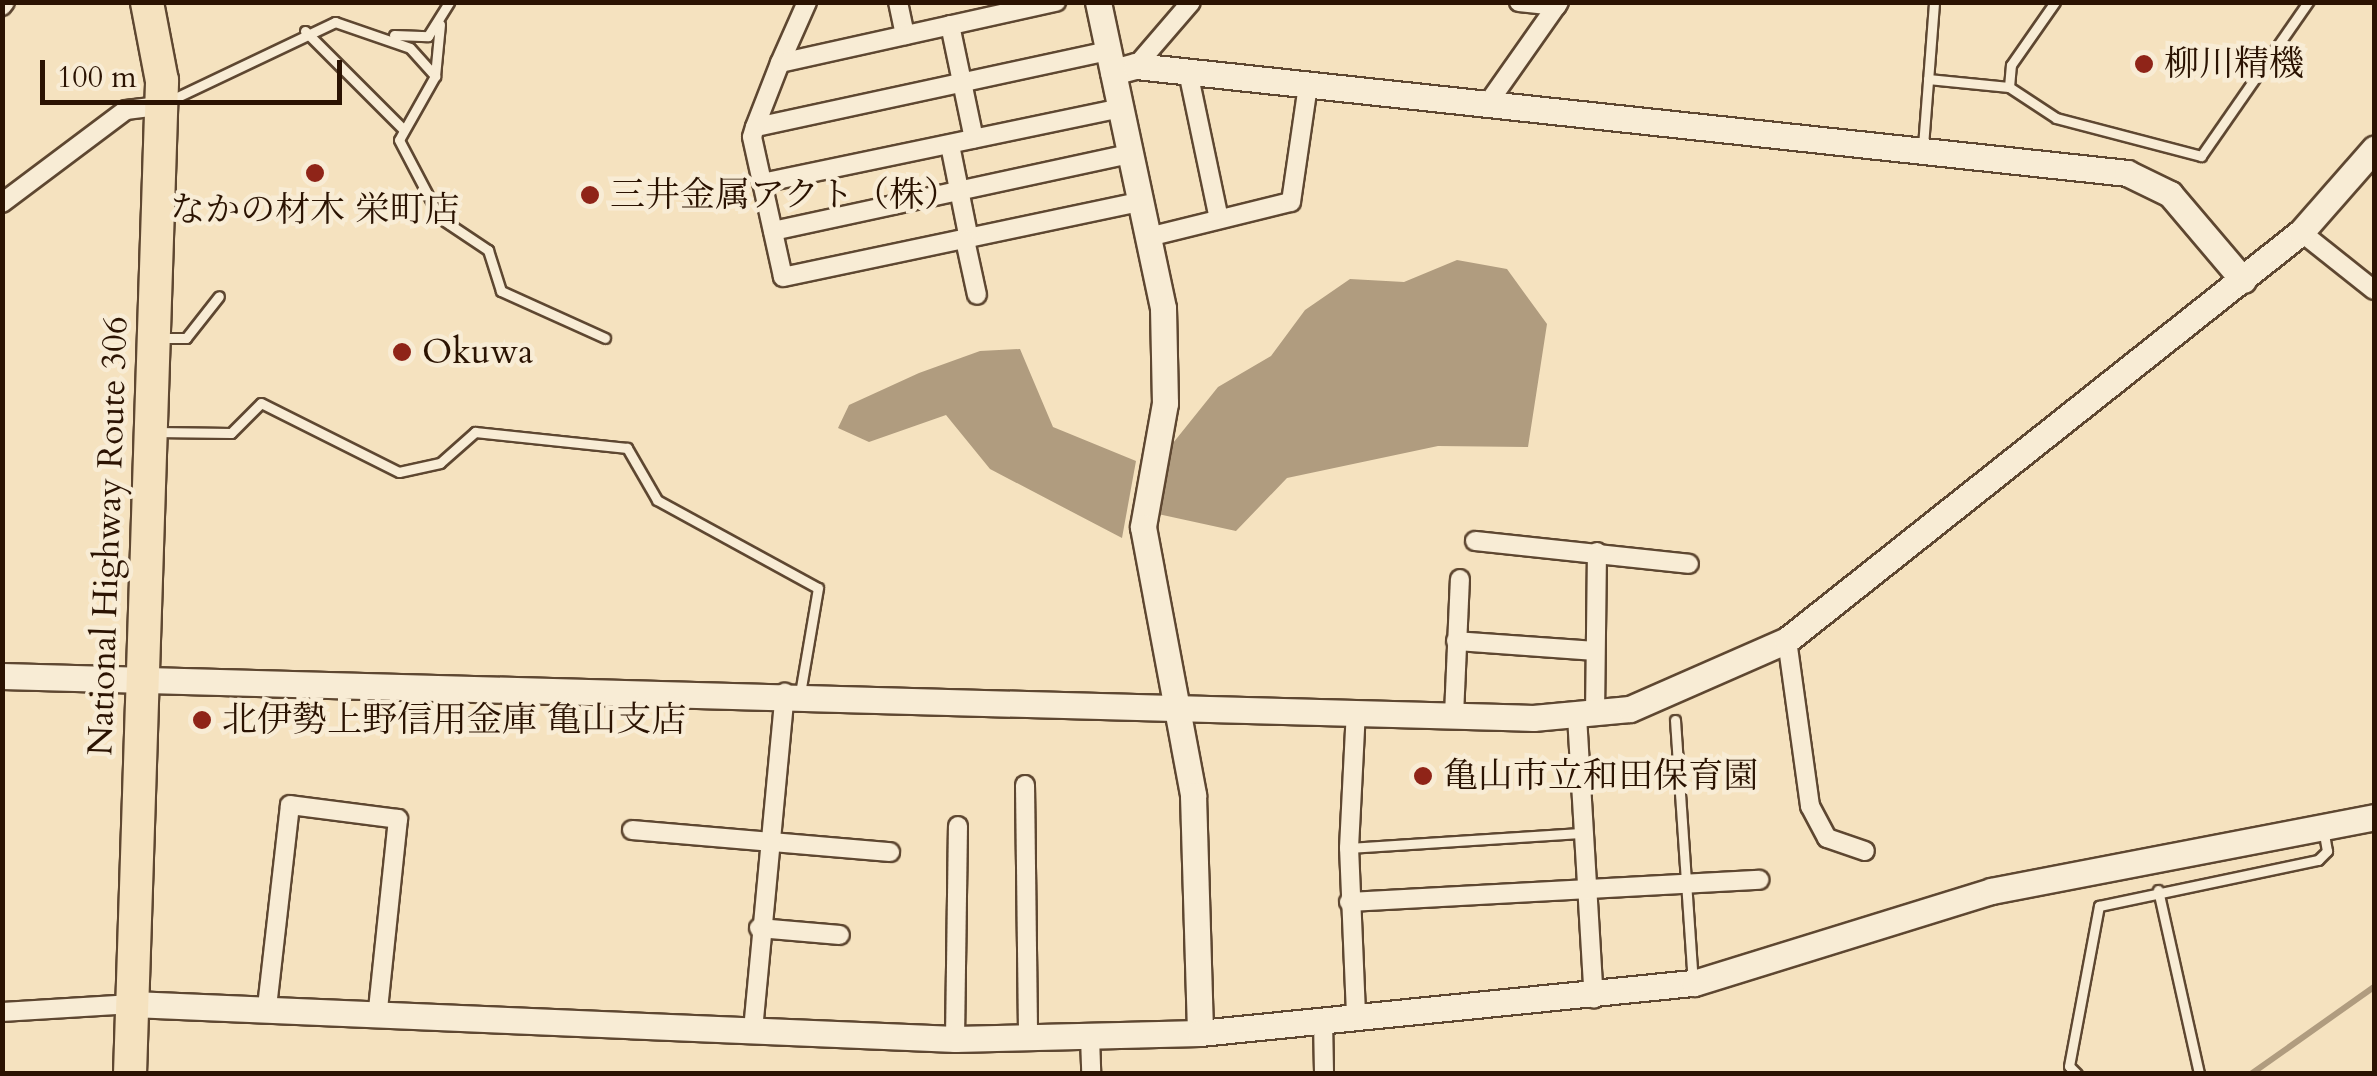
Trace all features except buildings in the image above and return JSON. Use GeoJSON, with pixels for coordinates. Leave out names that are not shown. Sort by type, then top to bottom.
{"type":"FeatureCollection","features":[{"type":"Feature","properties":{"kind":"highway","name":"National Highway Route 306"},"geometry":{"type":"LineString","coordinates":[[130,1074],[153,432],[160,106],[147,2]]}},
{"type":"Feature","properties":{"kind":"street"},"geometry":{"type":"LineString","coordinates":[[807,2],[755,128],[762,183],[783,277],[1140,202]]}},
{"type":"Feature","properties":{"kind":"street"},"geometry":{"type":"LineString","coordinates":[[898,2],[905,35]]}},
{"type":"Feature","properties":{"kind":"street"},"geometry":{"type":"LineString","coordinates":[[780,63],[1056,2]]}},
{"type":"Feature","properties":{"kind":"street"},"geometry":{"type":"LineString","coordinates":[[1098,2],[1119,63],[1120,108],[1163,308],[1164,403],[1143,527],[1193,795],[1200,1033]]}},
{"type":"Feature","properties":{"kind":"street"},"geometry":{"type":"LineString","coordinates":[[1119,63],[1191,2]]}},
{"type":"Feature","properties":{"kind":"street"},"geometry":{"type":"LineString","coordinates":[[1519,2],[1558,4]]}},
{"type":"Feature","properties":{"kind":"street"},"geometry":{"type":"LineString","coordinates":[[1486,106],[1558,4]]}},
{"type":"Feature","properties":{"kind":"street"},"geometry":{"type":"LineString","coordinates":[[950,25],[974,139]]}},
{"type":"Feature","properties":{"kind":"street"},"geometry":{"type":"LineString","coordinates":[[755,128],[962,83],[1119,63],[1486,106],[1923,149],[2150,182],[2188,212],[2242,280]]}},
{"type":"Feature","properties":{"kind":"street"},"geometry":{"type":"LineString","coordinates":[[1188,72],[1219,219]]}},
{"type":"Feature","properties":{"kind":"street"},"geometry":{"type":"LineString","coordinates":[[1148,237],[1290,202],[1308,86]]}},
{"type":"Feature","properties":{"kind":"street"},"geometry":{"type":"LineString","coordinates":[[2,203],[126,110],[160,106]]}},
{"type":"Feature","properties":{"kind":"street"},"geometry":{"type":"LineString","coordinates":[[762,183],[1120,108]]}},
{"type":"Feature","properties":{"kind":"street"},"geometry":{"type":"LineString","coordinates":[[950,144],[977,296]]}},
{"type":"Feature","properties":{"kind":"street"},"geometry":{"type":"LineString","coordinates":[[2,676],[793,693],[1454,716],[1586,716],[1676,695],[1787,640],[2302,232],[2374,149]]}},
{"type":"Feature","properties":{"kind":"street"},"geometry":{"type":"LineString","coordinates":[[773,231],[1130,154]]}},
{"type":"Feature","properties":{"kind":"street"},"geometry":{"type":"LineString","coordinates":[[2302,232],[2374,290]]}},
{"type":"Feature","properties":{"kind":"street"},"geometry":{"type":"LineString","coordinates":[[1475,542],[1690,564]]}},
{"type":"Feature","properties":{"kind":"street"},"geometry":{"type":"LineString","coordinates":[[1594,998],[1584,833],[1586,716],[1594,651],[1597,552]]}},
{"type":"Feature","properties":{"kind":"street"},"geometry":{"type":"LineString","coordinates":[[1454,716],[1460,579]]}},
{"type":"Feature","properties":{"kind":"street"},"geometry":{"type":"LineString","coordinates":[[1787,640],[1810,806],[1827,838],[1865,851]]}},
{"type":"Feature","properties":{"kind":"street"},"geometry":{"type":"LineString","coordinates":[[1456,641],[1594,651]]}},
{"type":"Feature","properties":{"kind":"street"},"geometry":{"type":"LineString","coordinates":[[753,1030],[768,844],[793,693]]}},
{"type":"Feature","properties":{"kind":"street"},"geometry":{"type":"LineString","coordinates":[[1356,712],[1348,848],[1356,1014]]}},
{"type":"Feature","properties":{"kind":"street"},"geometry":{"type":"LineString","coordinates":[[1025,786],[1028,1038]]}},
{"type":"Feature","properties":{"kind":"street"},"geometry":{"type":"LineString","coordinates":[[267,1007],[290,805],[398,819],[378,1009]]}},
{"type":"Feature","properties":{"kind":"street"},"geometry":{"type":"LineString","coordinates":[[2,1012],[132,1004],[378,1009],[954,1038],[1200,1033],[1356,1014],[1594,998],[1694,983],[1812,954],[1991,891],[2374,816]]}},
{"type":"Feature","properties":{"kind":"street"},"geometry":{"type":"LineString","coordinates":[[954,1038],[958,826]]}},
{"type":"Feature","properties":{"kind":"street"},"geometry":{"type":"LineString","coordinates":[[632,830],[890,852]]}},
{"type":"Feature","properties":{"kind":"street"},"geometry":{"type":"LineString","coordinates":[[1349,902],[1758,880]]}},
{"type":"Feature","properties":{"kind":"street"},"geometry":{"type":"LineString","coordinates":[[759,928],[840,935]]}},
{"type":"Feature","properties":{"kind":"street"},"geometry":{"type":"LineString","coordinates":[[1323,1020],[1324,1074]]}},
{"type":"Feature","properties":{"kind":"street"},"geometry":{"type":"LineString","coordinates":[[1090,1037],[1090,1074]]}},
{"type":"Feature","properties":{"kind":"lane"},"geometry":{"type":"LineString","coordinates":[[449,2],[440,24],[434,76],[399,140],[440,218],[488,250],[502,292],[605,338]]}},
{"type":"Feature","properties":{"kind":"lane"},"geometry":{"type":"LineString","coordinates":[[1923,149],[1934,2]]}},
{"type":"Feature","properties":{"kind":"lane"},"geometry":{"type":"LineString","coordinates":[[2008,87],[2011,66],[2056,2]]}},
{"type":"Feature","properties":{"kind":"lane"},"geometry":{"type":"LineString","coordinates":[[1928,79],[2008,87],[2056,118],[2202,156],[2308,2]]}},
{"type":"Feature","properties":{"kind":"lane"},"geometry":{"type":"LineString","coordinates":[[160,106],[305,31],[335,22],[409,39],[440,24]]}},
{"type":"Feature","properties":{"kind":"lane"},"geometry":{"type":"LineString","coordinates":[[367,28],[410,48],[434,76]]}},
{"type":"Feature","properties":{"kind":"lane"},"geometry":{"type":"LineString","coordinates":[[305,31],[404,130]]}},
{"type":"Feature","properties":{"kind":"lane"},"geometry":{"type":"LineString","coordinates":[[153,338],[186,338],[219,296]]}},
{"type":"Feature","properties":{"kind":"lane"},"geometry":{"type":"LineString","coordinates":[[153,432],[231,434],[261,403],[399,472],[440,463],[475,432],[627,448],[657,500],[818,588],[793,693]]}},
{"type":"Feature","properties":{"kind":"lane"},"geometry":{"type":"LineString","coordinates":[[1674,720],[1694,983]]}},
{"type":"Feature","properties":{"kind":"lane"},"geometry":{"type":"LineString","coordinates":[[2077,1074],[2069,1066],[2100,906],[2158,890],[2318,860],[2326,852],[2322,826]]}},
{"type":"Feature","properties":{"kind":"lane"},"geometry":{"type":"LineString","coordinates":[[1348,848],[1584,833]]}},
{"type":"Feature","properties":{"kind":"lane"},"geometry":{"type":"LineString","coordinates":[[2158,890],[2199,1074]]}},
{"type":"Feature","properties":{"kind":"shaded area"},"geometry":{"type":"Polygon","coordinates":[[[1457,260],[1507,269],[1547,324],[1528,447],[1438,446],[1287,478],[1236,531],[1158,514],[1173,443],[1218,387],[1271,356],[1305,310],[1350,279],[1404,282],[1457,260]]]}},
{"type":"Feature","properties":{"kind":"shaded area"},"geometry":{"type":"Polygon","coordinates":[[[1020,349],[1053,427],[1136,461],[1122,538],[990,469],[946,415],[869,442],[838,428],[849,405],[919,373],[980,351],[1020,349]]]}},
{"type":"Feature","properties":{"kind":"waterway"},"geometry":{"type":"LineString","coordinates":[[2251,1074],[2374,987]]}},
{"type":"Feature","properties":{"kind":"place","name":"柳川精機"},"geometry":{"type":"Point","coordinates":[2144,64]}},
{"type":"Feature","properties":{"kind":"place","name":"なかの材木 栄町店"},"geometry":{"type":"Point","coordinates":[315,173]}},
{"type":"Feature","properties":{"kind":"place","name":"三井金属アクト（株）"},"geometry":{"type":"Point","coordinates":[590,195]}},
{"type":"Feature","properties":{"kind":"place","name":"Okuwa"},"geometry":{"type":"Point","coordinates":[402,352]}},
{"type":"Feature","properties":{"kind":"place","name":"北伊勢上野信用金庫 亀山支店"},"geometry":{"type":"Point","coordinates":[202,720]}},
{"type":"Feature","properties":{"kind":"place","name":"亀山市立和田保育園"},"geometry":{"type":"Point","coordinates":[1423,776]}}]}
